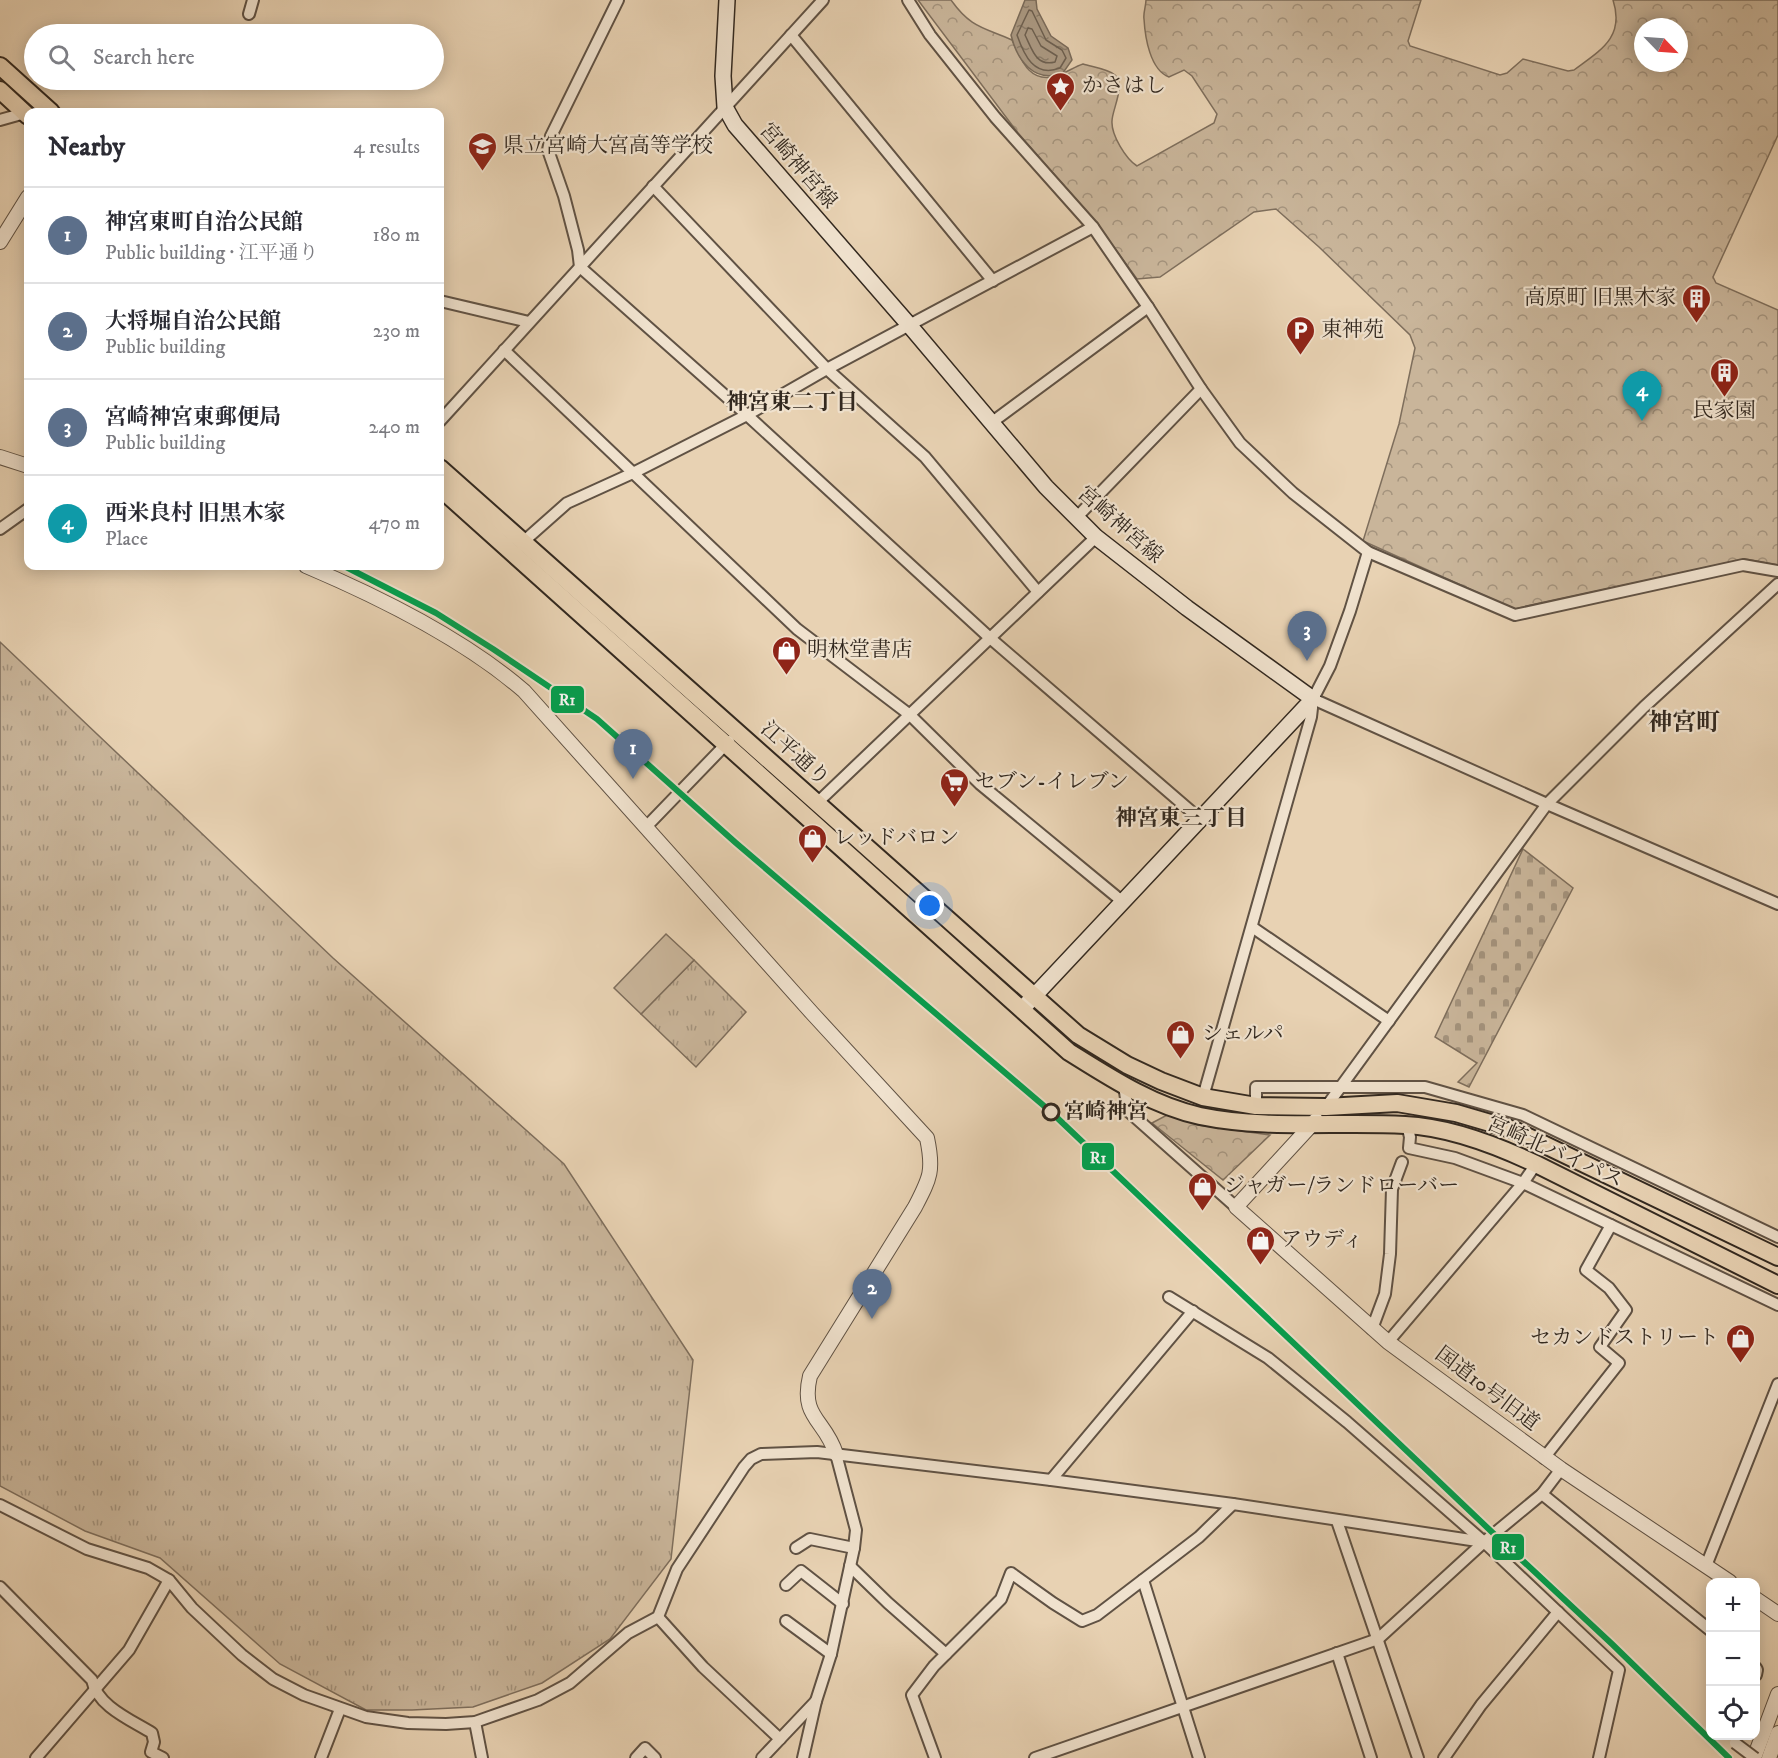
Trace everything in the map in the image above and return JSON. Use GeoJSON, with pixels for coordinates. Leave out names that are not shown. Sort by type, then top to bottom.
{"type":"FeatureCollection","features":[{"type":"Feature","properties":{"kind":"highway"},"geometry":{"type":"LineString","coordinates":[[0,66],[24,88]]}},
{"type":"Feature","properties":{"kind":"highway"},"geometry":{"type":"LineString","coordinates":[[0,90],[24,111]]}},
{"type":"Feature","properties":{"kind":"highway"},"geometry":{"type":"LineString","coordinates":[[27,90],[47,108]]}},
{"type":"Feature","properties":{"kind":"highway","name":"江平通り"},"geometry":{"type":"LineString","coordinates":[[444,472],[523,542],[1069,1052],[1124,1086]]}},
{"type":"Feature","properties":{"kind":"highway","name":"江平通り"},"geometry":{"type":"LineString","coordinates":[[444,491],[732,738],[817,803],[1078,1035],[1127,1065]]}},
{"type":"Feature","properties":{"kind":"highway","name":"宮崎北バイパス"},"geometry":{"type":"LineString","coordinates":[[1127,1065],[1203,1097],[1256,1106],[1326,1107],[1397,1103],[1456,1113],[1514,1130],[1778,1257]]}},
{"type":"Feature","properties":{"kind":"highway","name":"宮崎北バイパス"},"geometry":{"type":"LineString","coordinates":[[1124,1086],[1198,1115],[1256,1124],[1407,1125],[1454,1133],[1506,1150],[1536,1164],[1778,1285]]}},
{"type":"Feature","properties":{"kind":"main road","name":"宮崎神宮線"},"geometry":{"type":"LineString","coordinates":[[727,0],[723,76],[725,106],[735,125],[1046,487],[1096,537],[1187,608],[1312,699]]}},
{"type":"Feature","properties":{"kind":"main road"},"geometry":{"type":"LineString","coordinates":[[1022,1009],[1312,699]]}},
{"type":"Feature","properties":{"kind":"street"},"geometry":{"type":"LineString","coordinates":[[249,14],[253,0]]}},
{"type":"Feature","properties":{"kind":"street"},"geometry":{"type":"LineString","coordinates":[[618,0],[551,136],[549,150],[564,196],[580,267],[990,638],[1200,819]]}},
{"type":"Feature","properties":{"kind":"street"},"geometry":{"type":"LineString","coordinates":[[444,417],[824,0]]}},
{"type":"Feature","properties":{"kind":"street"},"geometry":{"type":"LineString","coordinates":[[908,0],[930,35],[995,117],[1093,227],[1201,389],[1240,443],[1293,493],[1368,552],[1515,615],[1743,566],[1778,571]]}},
{"type":"Feature","properties":{"kind":"street"},"geometry":{"type":"LineString","coordinates":[[791,36],[993,281]]}},
{"type":"Feature","properties":{"kind":"street"},"geometry":{"type":"LineString","coordinates":[[0,120],[24,115]]}},
{"type":"Feature","properties":{"kind":"street"},"geometry":{"type":"LineString","coordinates":[[653,186],[827,369],[925,457],[1038,592]]}},
{"type":"Feature","properties":{"kind":"street"},"geometry":{"type":"LineString","coordinates":[[0,242],[24,203]]}},
{"type":"Feature","properties":{"kind":"street"},"geometry":{"type":"LineString","coordinates":[[523,542],[567,503],[747,416],[827,369],[1093,227]]}},
{"type":"Feature","properties":{"kind":"street"},"geometry":{"type":"LineString","coordinates":[[444,302],[530,322]]}},
{"type":"Feature","properties":{"kind":"street"},"geometry":{"type":"LineString","coordinates":[[992,423],[1148,307]]}},
{"type":"Feature","properties":{"kind":"street"},"geometry":{"type":"LineString","coordinates":[[504,350],[797,629],[910,715],[980,784],[1123,902]]}},
{"type":"Feature","properties":{"kind":"street"},"geometry":{"type":"LineString","coordinates":[[1077,518],[1201,389]]}},
{"type":"Feature","properties":{"kind":"street"},"geometry":{"type":"LineString","coordinates":[[0,457],[24,465]]}},
{"type":"Feature","properties":{"kind":"street"},"geometry":{"type":"LineString","coordinates":[[0,529],[24,512]]}},
{"type":"Feature","properties":{"kind":"street"},"geometry":{"type":"LineString","coordinates":[[817,803],[1096,537]]}},
{"type":"Feature","properties":{"kind":"street"},"geometry":{"type":"LineString","coordinates":[[1203,1097],[1311,717],[1312,699],[1330,666],[1368,552]]}},
{"type":"Feature","properties":{"kind":"street"},"geometry":{"type":"LineString","coordinates":[[315,570],[355,587],[451,639],[498,668],[524,691],[927,1138],[932,1165],[920,1197],[810,1376],[807,1403],[814,1417],[831,1439],[856,1530],[843,1604],[803,1758]]}},
{"type":"Feature","properties":{"kind":"street"},"geometry":{"type":"LineString","coordinates":[[1124,1086],[1128,1111],[1236,1207],[1312,1126],[1547,804],[1644,707],[1778,584]]}},
{"type":"Feature","properties":{"kind":"street"},"geometry":{"type":"LineString","coordinates":[[1312,699],[1778,904]]}},
{"type":"Feature","properties":{"kind":"street"},"geometry":{"type":"LineString","coordinates":[[646,827],[732,738]]}},
{"type":"Feature","properties":{"kind":"street"},"geometry":{"type":"LineString","coordinates":[[1252,927],[1389,1021]]}},
{"type":"Feature","properties":{"kind":"street"},"geometry":{"type":"LineString","coordinates":[[1256,1106],[1256,1087],[1425,1087],[1523,1115],[1778,1237]]}},
{"type":"Feature","properties":{"kind":"street"},"geometry":{"type":"LineString","coordinates":[[1407,1125],[1410,1137],[1409,1148],[1455,1158],[1523,1183],[1778,1305]]}},
{"type":"Feature","properties":{"kind":"street"},"geometry":{"type":"LineString","coordinates":[[1372,1329],[1384,1294],[1390,1254],[1392,1189],[1402,1162]]}},
{"type":"Feature","properties":{"kind":"street"},"geometry":{"type":"LineString","coordinates":[[1388,1342],[1523,1183],[1536,1164]]}},
{"type":"Feature","properties":{"kind":"street","name":"国道10号旧道"},"geometry":{"type":"LineString","coordinates":[[1236,1207],[1388,1342],[1544,1458],[1725,1578]]}},
{"type":"Feature","properties":{"kind":"street"},"geometry":{"type":"LineString","coordinates":[[1544,1458],[1619,1363],[1600,1347],[1626,1310],[1609,1288],[1586,1270],[1611,1226]]}},
{"type":"Feature","properties":{"kind":"street"},"geometry":{"type":"LineString","coordinates":[[1169,1297],[1268,1358],[1347,1422],[1484,1542],[1619,1670],[1599,1758]]}},
{"type":"Feature","properties":{"kind":"street"},"geometry":{"type":"LineString","coordinates":[[1051,1480],[1193,1311]]}},
{"type":"Feature","properties":{"kind":"street"},"geometry":{"type":"LineString","coordinates":[[1706,1566],[1778,1384]]}},
{"type":"Feature","properties":{"kind":"street"},"geometry":{"type":"LineString","coordinates":[[0,1505],[87,1549],[148,1568],[169,1580],[192,1608],[242,1655],[273,1679],[304,1695],[366,1717],[408,1723],[447,1724],[475,1722],[538,1700],[570,1683],[628,1633],[658,1617],[677,1569],[744,1467],[751,1459],[761,1454],[796,1452],[836,1454],[1051,1480],[1233,1504],[1484,1542]]}},
{"type":"Feature","properties":{"kind":"street"},"geometry":{"type":"LineString","coordinates":[[1035,1758],[1378,1639],[1484,1542],[1542,1494],[1561,1469]]}},
{"type":"Feature","properties":{"kind":"street"},"geometry":{"type":"LineString","coordinates":[[1542,1494],[1706,1627]]}},
{"type":"Feature","properties":{"kind":"street"},"geometry":{"type":"LineString","coordinates":[[935,1758],[912,1695],[934,1666],[1001,1599],[1011,1573],[1082,1621],[1097,1615],[1199,1537],[1233,1504]]}},
{"type":"Feature","properties":{"kind":"street"},"geometry":{"type":"LineString","coordinates":[[1337,1521],[1418,1758]]}},
{"type":"Feature","properties":{"kind":"street"},"geometry":{"type":"LineString","coordinates":[[796,1548],[810,1539],[854,1548]]}},
{"type":"Feature","properties":{"kind":"street"},"geometry":{"type":"LineString","coordinates":[[850,1566],[946,1654]]}},
{"type":"Feature","properties":{"kind":"street"},"geometry":{"type":"LineString","coordinates":[[786,1585],[801,1571],[843,1604]]}},
{"type":"Feature","properties":{"kind":"street"},"geometry":{"type":"LineString","coordinates":[[36,1758],[129,1650],[169,1580]]}},
{"type":"Feature","properties":{"kind":"street"},"geometry":{"type":"LineString","coordinates":[[1143,1580],[1199,1758]]}},
{"type":"Feature","properties":{"kind":"street"},"geometry":{"type":"LineString","coordinates":[[0,1587],[92,1680],[94,1692],[109,1706],[152,1733],[154,1742],[151,1752],[163,1758]]}},
{"type":"Feature","properties":{"kind":"street"},"geometry":{"type":"LineString","coordinates":[[1760,1602],[1778,1614]]}},
{"type":"Feature","properties":{"kind":"street"},"geometry":{"type":"LineString","coordinates":[[1444,1758],[1481,1705],[1558,1612]]}},
{"type":"Feature","properties":{"kind":"street"},"geometry":{"type":"LineString","coordinates":[[658,1617],[703,1667],[780,1739]]}},
{"type":"Feature","properties":{"kind":"street"},"geometry":{"type":"LineString","coordinates":[[786,1621],[831,1654]]}},
{"type":"Feature","properties":{"kind":"street"},"geometry":{"type":"LineString","coordinates":[[1337,1653],[1371,1758]]}},
{"type":"Feature","properties":{"kind":"street"},"geometry":{"type":"LineString","coordinates":[[1735,1740],[1755,1758],[1778,1694]]}},
{"type":"Feature","properties":{"kind":"street"},"geometry":{"type":"LineString","coordinates":[[762,1758],[816,1701]]}},
{"type":"Feature","properties":{"kind":"street"},"geometry":{"type":"LineString","coordinates":[[321,1758],[340,1708]]}},
{"type":"Feature","properties":{"kind":"street"},"geometry":{"type":"LineString","coordinates":[[475,1722],[482,1758]]}},
{"type":"Feature","properties":{"kind":"street"},"geometry":{"type":"LineString","coordinates":[[1769,1758],[1778,1732]]}},
{"type":"Feature","properties":{"kind":"street"},"geometry":{"type":"LineString","coordinates":[[636,1758],[645,1748],[655,1758]]}},
{"type":"Feature","properties":{"kind":"green space"},"geometry":{"type":"Polygon","coordinates":[[[918,0],[951,0],[971,22],[1012,40],[1027,68],[1039,76],[1047,78],[1056,76],[1083,64],[1115,75],[1118,79],[1119,91],[1112,127],[1120,146],[1137,166],[1214,123],[1217,114],[1192,76],[1184,70],[1169,77],[1157,68],[1146,35],[1144,17],[1146,0],[1421,0],[1408,41],[1410,46],[1500,75],[1507,73],[1523,59],[1568,71],[1574,70],[1601,49],[1613,33],[1616,13],[1613,0],[1778,0],[1778,135],[1713,277],[1716,283],[1778,310],[1778,565],[1745,559],[1514,609],[1363,541],[1399,424],[1415,348],[1410,335],[1276,209],[1254,212],[1160,277],[1137,279],[1095,221],[1018,133],[918,0]]]}},
{"type":"Feature","properties":{"kind":"green space"},"geometry":{"type":"Polygon","coordinates":[[[0,642],[333,958],[564,1164],[693,1360],[671,1559],[610,1639],[542,1683],[473,1707],[366,1710],[280,1664],[160,1558],[85,1531],[0,1486],[0,642]]]}},
{"type":"Feature","properties":{"kind":"green space"},"geometry":{"type":"Polygon","coordinates":[[[1523,849],[1573,888],[1469,1087],[1458,1082],[1477,1063],[1435,1037],[1523,849]]]}},
{"type":"Feature","properties":{"kind":"green space"},"geometry":{"type":"Polygon","coordinates":[[[666,934],[694,960],[641,1014],[614,988],[666,934]]]}},
{"type":"Feature","properties":{"kind":"green space"},"geometry":{"type":"Polygon","coordinates":[[[694,960],[746,1012],[696,1067],[641,1014],[694,960]]]}},
{"type":"Feature","properties":{"kind":"green space"},"geometry":{"type":"Polygon","coordinates":[[[1167,1115],[1198,1125],[1270,1135],[1223,1180],[1152,1123],[1167,1115]]]}},
{"type":"Feature","properties":{"kind":"water"},"geometry":{"type":"Polygon","coordinates":[[[1025,0],[1036,0],[1037,9],[1051,36],[1068,48],[1072,60],[1063,73],[1053,76],[1043,75],[1035,72],[1022,61],[1011,35],[1025,0]]]}},
{"type":"Feature","properties":{"kind":"transit line","name":"R1"},"geometry":{"type":"LineString","coordinates":[[352,570],[436,613],[597,719],[736,843],[1050,1111],[1612,1644],[1729,1758]]}},
{"type":"Feature","properties":{"kind":"place","name":"かさはし"},"geometry":{"type":"Point","coordinates":[1061,112]}},
{"type":"Feature","properties":{"kind":"place","name":"県立宮崎大宮高等学校"},"geometry":{"type":"Point","coordinates":[482,172]}},
{"type":"Feature","properties":{"kind":"place","name":"高原町 旧黒木家"},"geometry":{"type":"Point","coordinates":[1697,324]}},
{"type":"Feature","properties":{"kind":"place","name":"東神苑"},"geometry":{"type":"Point","coordinates":[1300,356]}},
{"type":"Feature","properties":{"kind":"place","name":"民家園"},"geometry":{"type":"Point","coordinates":[1724,398]}},
{"type":"Feature","properties":{"kind":"place","name":"西米良村 旧黒木家"},"geometry":{"type":"Point","coordinates":[1642,421]}},
{"type":"Feature","properties":{"kind":"place","name":"宮崎神宮東郵便局"},"geometry":{"type":"Point","coordinates":[1307,661]}},
{"type":"Feature","properties":{"kind":"place","name":"明林堂書店"},"geometry":{"type":"Point","coordinates":[786,676]}},
{"type":"Feature","properties":{"kind":"place","name":"神宮東町自治公民館"},"geometry":{"type":"Point","coordinates":[633,779]}},
{"type":"Feature","properties":{"kind":"place","name":"セブン-イレブン"},"geometry":{"type":"Point","coordinates":[954,808]}},
{"type":"Feature","properties":{"kind":"place","name":"レッドバロン"},"geometry":{"type":"Point","coordinates":[813,864]}},
{"type":"Feature","properties":{"kind":"place","name":"シェルパ"},"geometry":{"type":"Point","coordinates":[1181,1060]}},
{"type":"Feature","properties":{"kind":"place","name":"宮崎神宮"},"geometry":{"type":"Point","coordinates":[1051,1112]}},
{"type":"Feature","properties":{"kind":"place","name":"ジャガー/ランドローバー"},"geometry":{"type":"Point","coordinates":[1203,1212]}},
{"type":"Feature","properties":{"kind":"place","name":"アウディ"},"geometry":{"type":"Point","coordinates":[1260,1266]}},
{"type":"Feature","properties":{"kind":"place","name":"大将堀自治公民館"},"geometry":{"type":"Point","coordinates":[872,1319]}},
{"type":"Feature","properties":{"kind":"place","name":"セカンドストリート"},"geometry":{"type":"Point","coordinates":[1740,1364]}},
{"type":"Feature","properties":{"kind":"district","name":"神宮東二丁目"},"geometry":{"type":"Point","coordinates":[792,402]}},
{"type":"Feature","properties":{"kind":"district","name":"神宮町"},"geometry":{"type":"Point","coordinates":[1684,723]}},
{"type":"Feature","properties":{"kind":"district","name":"神宮東三丁目"},"geometry":{"type":"Point","coordinates":[1181,818]}}]}
